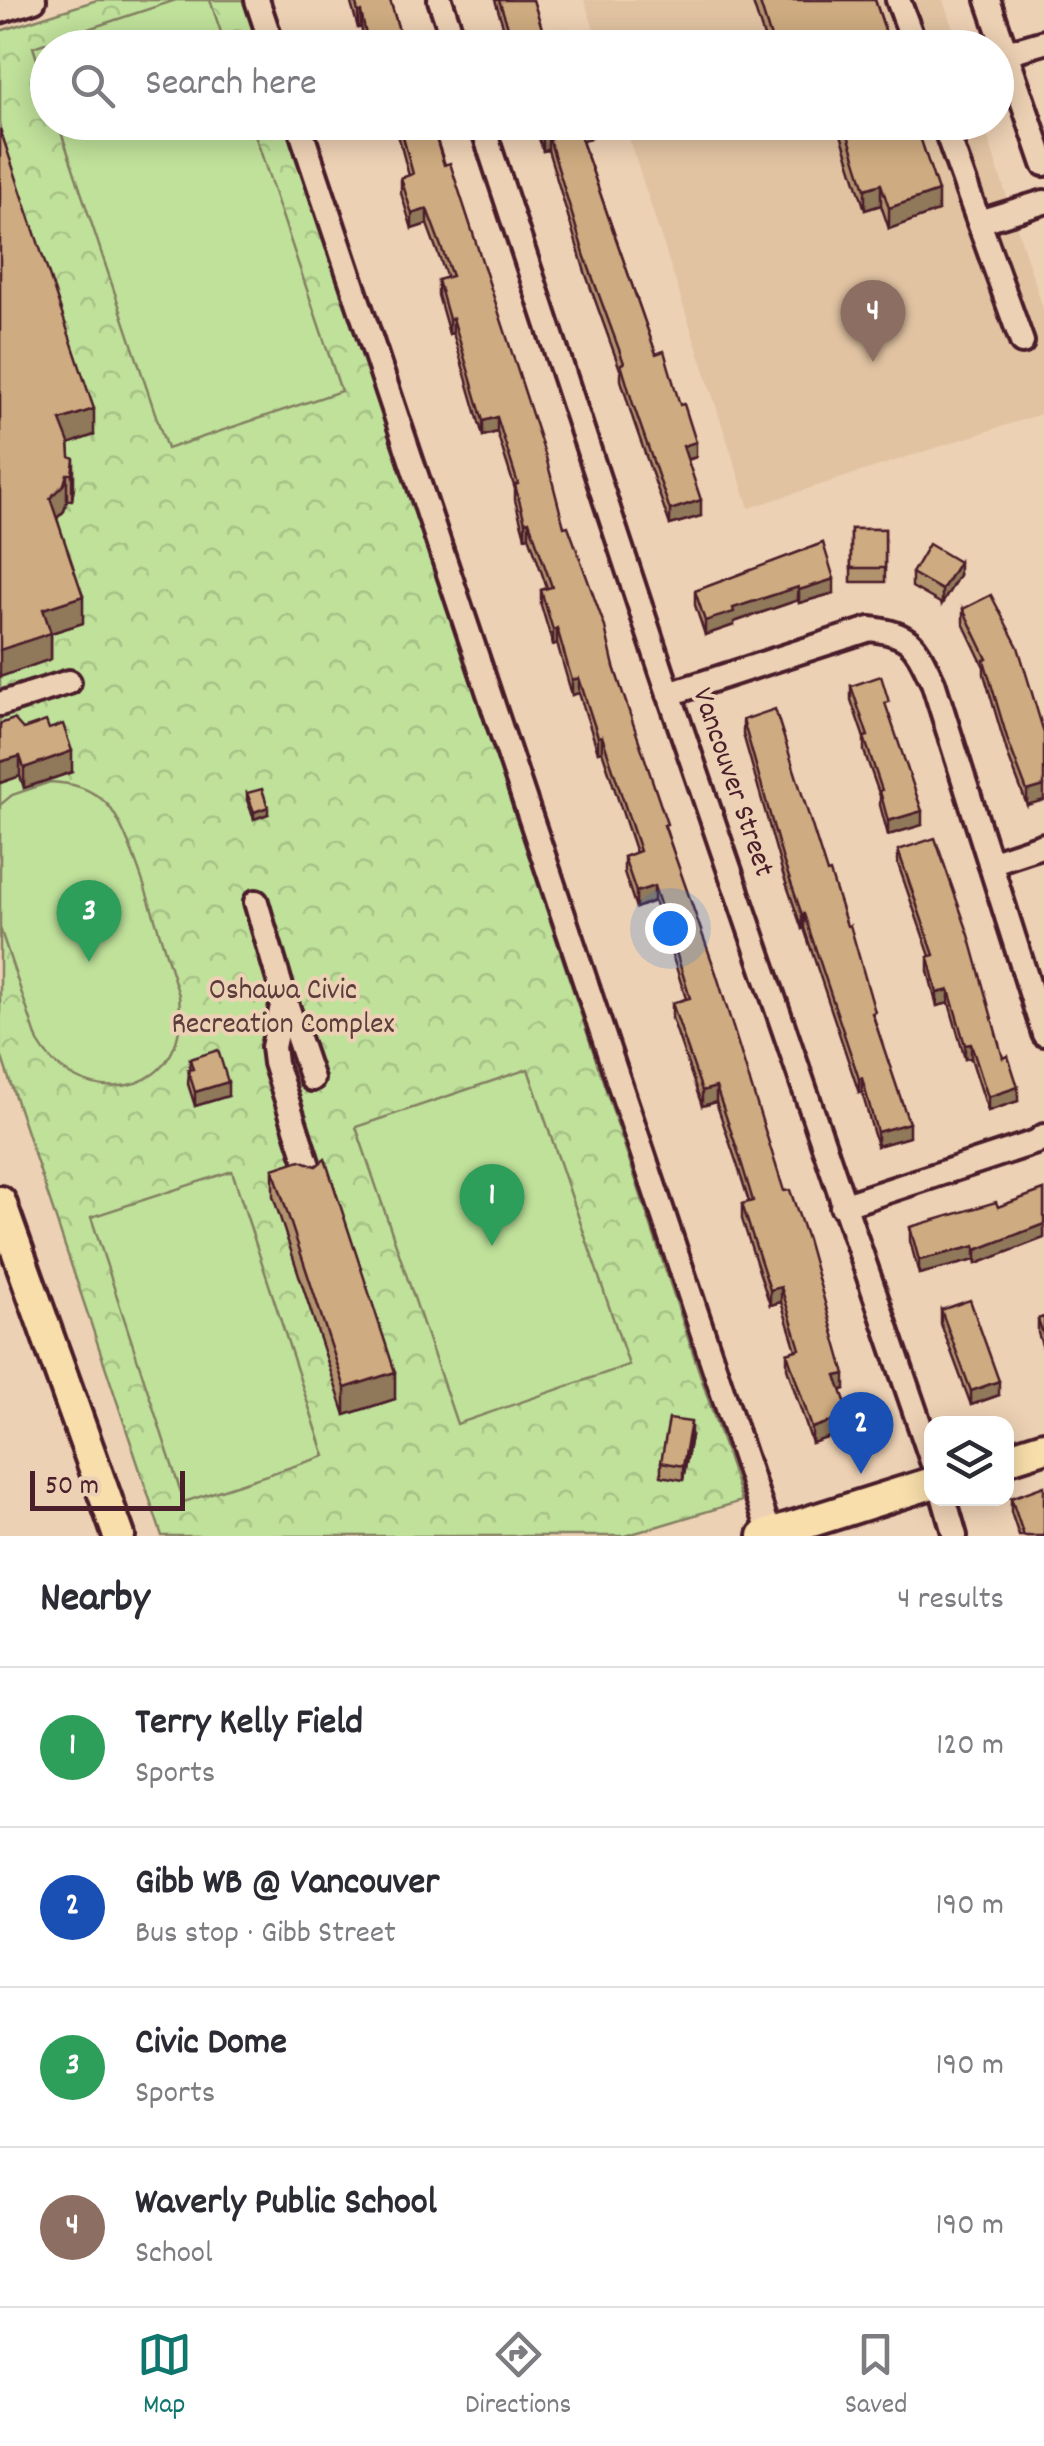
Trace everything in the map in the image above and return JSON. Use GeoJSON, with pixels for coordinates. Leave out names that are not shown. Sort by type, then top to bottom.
{"type":"FeatureCollection","features":[{"type":"Feature","properties":{"kind":"main road"},"geometry":{"type":"LineString","coordinates":[[0,1202],[119,1536]]}},
{"type":"Feature","properties":{"kind":"main road"},"geometry":{"type":"LineString","coordinates":[[1014,1456],[1044,1447]]}},
{"type":"Feature","properties":{"kind":"main road"},"geometry":{"type":"LineString","coordinates":[[767,1535],[924,1485]]}},
{"type":"Feature","properties":{"kind":"street"},"geometry":{"type":"LineString","coordinates":[[0,10],[34,0]]}},
{"type":"Feature","properties":{"kind":"street"},"geometry":{"type":"LineString","coordinates":[[257,0],[267,30]]}},
{"type":"Feature","properties":{"kind":"street"},"geometry":{"type":"LineString","coordinates":[[440,0],[450,30]]}},
{"type":"Feature","properties":{"kind":"street"},"geometry":{"type":"LineString","coordinates":[[898,0],[909,30]]}},
{"type":"Feature","properties":{"kind":"street"},"geometry":{"type":"LineString","coordinates":[[988,0],[996,30]]}},
{"type":"Feature","properties":{"kind":"street"},"geometry":{"type":"LineString","coordinates":[[1014,51],[1044,42]]}},
{"type":"Feature","properties":{"kind":"street"},"geometry":{"type":"LineString","coordinates":[[1014,86],[1044,164]]}},
{"type":"Feature","properties":{"kind":"street"},"geometry":{"type":"LineString","coordinates":[[304,140],[767,1535]]}},
{"type":"Feature","properties":{"kind":"street","name":"Vancouver Street"},"geometry":{"type":"LineString","coordinates":[[486,140],[669,694],[924,1438]]}},
{"type":"Feature","properties":{"kind":"street"},"geometry":{"type":"LineString","coordinates":[[949,140],[1022,342]]}},
{"type":"Feature","properties":{"kind":"street"},"geometry":{"type":"LineString","coordinates":[[979,222],[1044,202]]}},
{"type":"Feature","properties":{"kind":"street"},"geometry":{"type":"LineString","coordinates":[[669,694],[870,629],[896,632],[916,647],[933,682],[1044,1034]]}},
{"type":"Feature","properties":{"kind":"street"},"geometry":{"type":"LineString","coordinates":[[0,704],[69,682]]}},
{"type":"Feature","properties":{"kind":"street"},"geometry":{"type":"LineString","coordinates":[[990,863],[1044,846]]}},
{"type":"Feature","properties":{"kind":"street"},"geometry":{"type":"LineString","coordinates":[[256,902],[312,1079]]}},
{"type":"Feature","properties":{"kind":"street"},"geometry":{"type":"LineString","coordinates":[[284,996],[272,1046],[274,1063],[312,1178]]}},
{"type":"Feature","properties":{"kind":"street"},"geometry":{"type":"LineString","coordinates":[[842,1206],[1036,1142],[1044,1136]]}},
{"type":"Feature","properties":{"kind":"street"},"geometry":{"type":"LineString","coordinates":[[946,1506],[955,1536]]}},
{"type":"Feature","properties":{"kind":"shaded area"},"geometry":{"type":"Polygon","coordinates":[[[584,0],[943,0],[953,30],[594,30],[584,0]]]}},
{"type":"Feature","properties":{"kind":"shaded area"},"geometry":{"type":"Polygon","coordinates":[[[630,140],[989,140],[1044,311],[1044,413],[749,508],[630,140]]]}},
{"type":"Feature","properties":{"kind":"green space","name":"Oshawa Civic Recreation Complex"},"geometry":{"type":"Polygon","coordinates":[[[97,0],[246,0],[256,30],[30,30],[30,140],[292,140],[742,1501],[625,1536],[162,1536],[0,1052],[0,31],[97,0]]]}},
{"type":"Feature","properties":{"kind":"green space"},"geometry":{"type":"Polygon","coordinates":[[[176,0],[210,0],[220,30],[85,30],[176,0]]]}},
{"type":"Feature","properties":{"kind":"green space"},"geometry":{"type":"Polygon","coordinates":[[[64,140],[257,140],[341,391],[167,449],[64,140]]]}},
{"type":"Feature","properties":{"kind":"green space"},"geometry":{"type":"Polygon","coordinates":[[[50,782],[88,790],[107,804],[117,818],[137,865],[179,995],[179,1030],[168,1058],[154,1074],[135,1083],[92,1084],[53,1061],[38,1042],[0,928],[0,805],[12,795],[50,782]]]}},
{"type":"Feature","properties":{"kind":"green space"},"geometry":{"type":"Polygon","coordinates":[[[528,1069],[629,1365],[457,1424],[356,1127],[528,1069]]]}},
{"type":"Feature","properties":{"kind":"green space"},"geometry":{"type":"Polygon","coordinates":[[[232,1171],[325,1456],[184,1502],[91,1217],[232,1171]]]}},
{"type":"Feature","properties":{"kind":"building"},"geometry":{"type":"Polygon","coordinates":[[[355,0],[390,0],[399,30],[365,30],[355,0]]]}},
{"type":"Feature","properties":{"kind":"building"},"geometry":{"type":"Polygon","coordinates":[[[499,0],[533,0],[542,30],[509,30],[499,0]]]}},
{"type":"Feature","properties":{"kind":"building"},"geometry":{"type":"Polygon","coordinates":[[[759,0],[875,0],[885,30],[768,30],[759,0]]]}},
{"type":"Feature","properties":{"kind":"building"},"geometry":{"type":"Polygon","coordinates":[[[0,129],[94,409],[60,420],[70,457],[74,459],[72,474],[67,474],[64,484],[50,498],[83,596],[43,609],[51,633],[0,650],[0,129]]]}},
{"type":"Feature","properties":{"kind":"building"},"geometry":{"type":"Polygon","coordinates":[[[404,140],[436,140],[444,165],[450,163],[546,457],[564,527],[568,526],[605,627],[614,667],[667,824],[664,825],[716,973],[784,1191],[790,1190],[807,1239],[845,1374],[836,1376],[850,1415],[812,1428],[787,1353],[800,1349],[781,1287],[770,1290],[742,1204],[753,1201],[738,1152],[716,1087],[702,1091],[672,1003],[690,998],[676,952],[654,886],[636,892],[624,857],[640,851],[602,736],[598,737],[579,678],[572,680],[557,628],[553,630],[541,590],[552,587],[529,521],[525,522],[515,485],[518,484],[497,417],[483,421],[453,318],[449,319],[438,280],[452,276],[427,209],[412,214],[401,178],[413,174],[404,140]]]}},
{"type":"Feature","properties":{"kind":"building"},"geometry":{"type":"Polygon","coordinates":[[[550,140],[582,140],[656,354],[664,351],[680,405],[684,404],[696,442],[683,446],[701,500],[670,510],[633,404],[621,364],[624,363],[585,257],[550,140]]]}},
{"type":"Feature","properties":{"kind":"building"},"geometry":{"type":"Polygon","coordinates":[[[850,140],[921,140],[938,191],[889,208],[881,184],[865,189],[850,140]]]}},
{"type":"Feature","properties":{"kind":"building"},"geometry":{"type":"Polygon","coordinates":[[[851,529],[885,529],[885,568],[851,568],[851,529]]]}},
{"type":"Feature","properties":{"kind":"building"},"geometry":{"type":"Polygon","coordinates":[[[823,543],[834,579],[733,608],[734,612],[705,621],[695,591],[823,543]]]}},
{"type":"Feature","properties":{"kind":"building"},"geometry":{"type":"Polygon","coordinates":[[[929,544],[959,562],[942,590],[912,573],[929,544]]]}},
{"type":"Feature","properties":{"kind":"building"},"geometry":{"type":"Polygon","coordinates":[[[991,595],[1018,647],[1044,733],[1044,786],[1027,791],[1008,741],[984,660],[987,659],[963,609],[991,595]]]}},
{"type":"Feature","properties":{"kind":"building"},"geometry":{"type":"Polygon","coordinates":[[[881,676],[889,702],[885,703],[922,811],[888,821],[864,737],[868,736],[851,686],[881,676]]]}},
{"type":"Feature","properties":{"kind":"building"},"geometry":{"type":"Polygon","coordinates":[[[775,709],[827,873],[830,872],[847,926],[850,925],[875,1012],[872,1013],[909,1123],[877,1132],[862,1078],[859,1079],[783,860],[743,720],[775,709]]]}},
{"type":"Feature","properties":{"kind":"building"},"geometry":{"type":"Polygon","coordinates":[[[14,719],[23,729],[46,721],[49,729],[63,724],[72,751],[24,768],[20,756],[0,762],[0,724],[14,719]]]}},
{"type":"Feature","properties":{"kind":"building"},"geometry":{"type":"Polygon","coordinates":[[[262,789],[268,807],[254,812],[247,793],[262,789]]]}},
{"type":"Feature","properties":{"kind":"building"},"geometry":{"type":"Polygon","coordinates":[[[935,838],[969,935],[1003,1058],[1008,1056],[1018,1087],[988,1097],[971,1044],[965,1045],[949,990],[937,993],[928,957],[934,955],[898,850],[935,838]]]}},
{"type":"Feature","properties":{"kind":"building"},"geometry":{"type":"Polygon","coordinates":[[[218,1050],[228,1082],[195,1092],[188,1070],[193,1069],[190,1059],[218,1050]]]}},
{"type":"Feature","properties":{"kind":"building"},"geometry":{"type":"Polygon","coordinates":[[[325,1159],[395,1372],[345,1388],[273,1169],[300,1160],[316,1166],[325,1159]]]}},
{"type":"Feature","properties":{"kind":"building"},"geometry":{"type":"Polygon","coordinates":[[[1044,1190],[1044,1224],[976,1250],[975,1246],[919,1260],[910,1227],[996,1202],[998,1207],[1044,1190]]]}},
{"type":"Feature","properties":{"kind":"building"},"geometry":{"type":"Polygon","coordinates":[[[970,1300],[999,1381],[971,1391],[941,1310],[970,1300]]]}},
{"type":"Feature","properties":{"kind":"building"},"geometry":{"type":"Polygon","coordinates":[[[669,1419],[691,1422],[683,1466],[661,1462],[669,1419]]]}},
{"type":"Feature","properties":{"kind":"building"},"geometry":{"type":"Polygon","coordinates":[[[1044,1486],[1044,1536],[1024,1536],[1014,1497],[1044,1486]]]}},
{"type":"Feature","properties":{"kind":"place","name":"Waverly Public School"},"geometry":{"type":"Point","coordinates":[873,362]}},
{"type":"Feature","properties":{"kind":"place","name":"Civic Dome"},"geometry":{"type":"Point","coordinates":[89,962]}},
{"type":"Feature","properties":{"kind":"place","name":"Terry Kelly Field"},"geometry":{"type":"Point","coordinates":[492,1246]}},
{"type":"Feature","properties":{"kind":"place","name":"Gibb WB @ Vancouver"},"geometry":{"type":"Point","coordinates":[861,1474]}}]}
